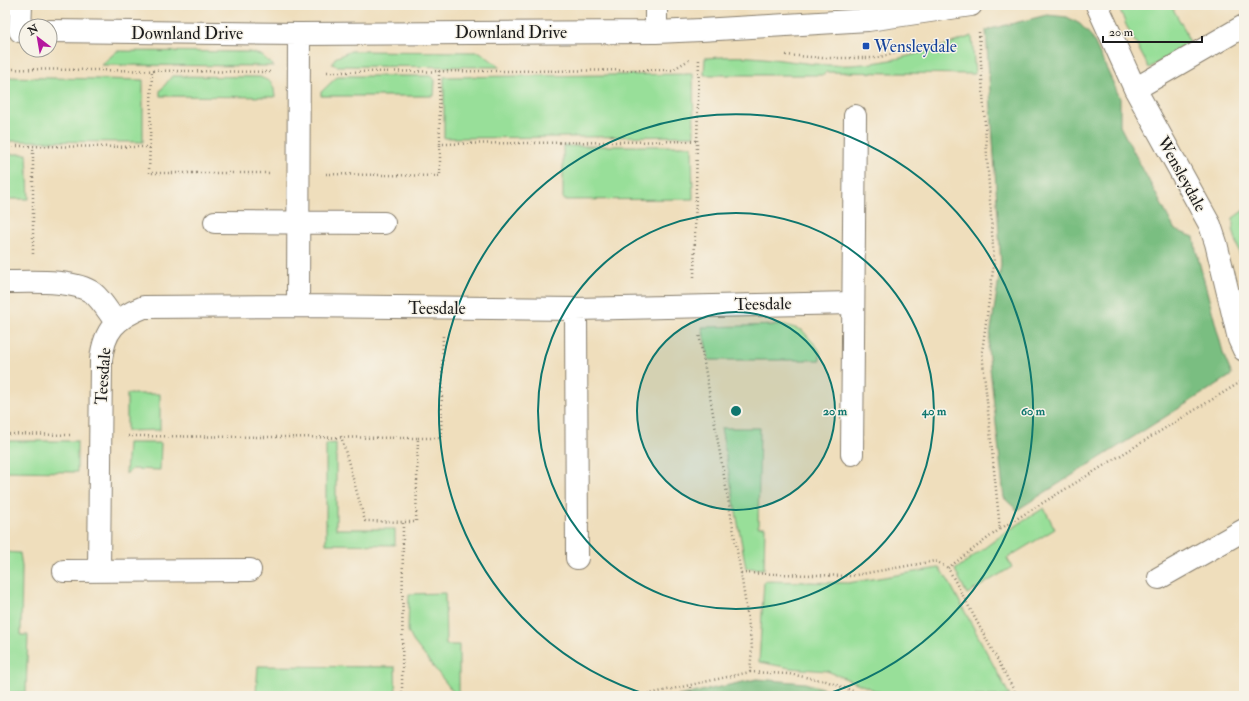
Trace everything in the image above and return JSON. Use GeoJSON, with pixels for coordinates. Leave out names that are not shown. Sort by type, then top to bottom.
{"type":"FeatureCollection","features":[{"type":"Feature","properties":{"kind":"street"},"geometry":{"type":"LineString","coordinates":[[17,31],[21,5]]}},
{"type":"Feature","properties":{"kind":"street"},"geometry":{"type":"LineString","coordinates":[[656,5],[656,32]]}},
{"type":"Feature","properties":{"kind":"street","name":"Wensleydale"},"geometry":{"type":"LineString","coordinates":[[1097,5],[1135,90],[1210,225],[1216,243],[1239,339],[1244,350]]}},
{"type":"Feature","properties":{"kind":"street","name":"Downland Drive"},"geometry":{"type":"LineString","coordinates":[[58,32],[299,34],[656,32],[701,30],[869,13],[975,15]]}},
{"type":"Feature","properties":{"kind":"street"},"geometry":{"type":"LineString","coordinates":[[1135,90],[1244,26]]}},
{"type":"Feature","properties":{"kind":"street"},"geometry":{"type":"LineString","coordinates":[[298,306],[299,34]]}},
{"type":"Feature","properties":{"kind":"street"},"geometry":{"type":"LineString","coordinates":[[852,454],[855,116]]}},
{"type":"Feature","properties":{"kind":"street"},"geometry":{"type":"LineString","coordinates":[[215,222],[384,222]]}},
{"type":"Feature","properties":{"kind":"street"},"geometry":{"type":"LineString","coordinates":[[5,282],[71,284],[83,287],[94,294],[116,322]]}},
{"type":"Feature","properties":{"kind":"street","name":"Teesdale"},"geometry":{"type":"LineString","coordinates":[[99,571],[99,436],[102,346],[108,333],[116,322],[130,312],[144,307],[298,306],[576,308],[854,303]]}},
{"type":"Feature","properties":{"kind":"street"},"geometry":{"type":"LineString","coordinates":[[576,308],[577,558]]}},
{"type":"Feature","properties":{"kind":"street"},"geometry":{"type":"LineString","coordinates":[[1159,578],[1244,530]]}},
{"type":"Feature","properties":{"kind":"street"},"geometry":{"type":"LineString","coordinates":[[64,571],[250,570]]}},
{"type":"Feature","properties":{"kind":"path"},"geometry":{"type":"LineString","coordinates":[[975,15],[994,263],[982,352],[1000,529]]}},
{"type":"Feature","properties":{"kind":"path"},"geometry":{"type":"LineString","coordinates":[[783,55],[822,58],[876,58],[923,46],[944,38]]}},
{"type":"Feature","properties":{"kind":"path"},"geometry":{"type":"LineString","coordinates":[[5,69],[159,72],[672,70],[700,54],[694,305],[741,572],[752,647],[750,672]]}},
{"type":"Feature","properties":{"kind":"path"},"geometry":{"type":"LineString","coordinates":[[439,71],[440,144],[698,142]]}},
{"type":"Feature","properties":{"kind":"path"},"geometry":{"type":"LineString","coordinates":[[5,146],[149,147]]}},
{"type":"Feature","properties":{"kind":"path"},"geometry":{"type":"LineString","coordinates":[[32,282],[33,146]]}},
{"type":"Feature","properties":{"kind":"path"},"geometry":{"type":"LineString","coordinates":[[5,434],[441,438],[444,308]]}},
{"type":"Feature","properties":{"kind":"path"},"geometry":{"type":"LineString","coordinates":[[948,568],[1000,529],[1244,380]]}},
{"type":"Feature","properties":{"kind":"path"},"geometry":{"type":"LineString","coordinates":[[341,436],[365,521],[403,522],[416,522],[418,438]]}},
{"type":"Feature","properties":{"kind":"path"},"geometry":{"type":"LineString","coordinates":[[402,696],[403,522]]}},
{"type":"Feature","properties":{"kind":"path"},"geometry":{"type":"LineString","coordinates":[[741,572],[850,576],[935,561],[948,568],[1018,696]]}},
{"type":"Feature","properties":{"kind":"path"},"geometry":{"type":"LineString","coordinates":[[640,696],[750,672],[789,674],[826,681],[866,696]]}},
{"type":"Feature","properties":{"kind":"path"},"geometry":{"type":"LineString","coordinates":[[691,685],[691,696]]}},
{"type":"Feature","properties":{"kind":"green space"},"geometry":{"type":"Polygon","coordinates":[[[1120,5],[1180,5],[1173,9],[1185,30],[1189,43],[1149,68],[1126,25],[1119,7],[1120,5]]]}},
{"type":"Feature","properties":{"kind":"green space"},"geometry":{"type":"Polygon","coordinates":[[[1047,15],[1067,17],[1080,24],[1092,37],[1120,98],[1120,126],[1175,230],[1194,237],[1196,250],[1224,356],[1232,375],[1017,510],[1004,498],[988,349],[1001,265],[986,30],[1047,15]]]}},
{"type":"Feature","properties":{"kind":"green space"},"geometry":{"type":"Polygon","coordinates":[[[972,36],[975,74],[826,72],[824,75],[704,75],[705,58],[763,58],[826,65],[867,64],[913,55],[972,36]]]}},
{"type":"Feature","properties":{"kind":"green space"},"geometry":{"type":"Polygon","coordinates":[[[117,51],[249,52],[261,55],[274,66],[101,65],[117,51]]]}},
{"type":"Feature","properties":{"kind":"green space"},"geometry":{"type":"Polygon","coordinates":[[[351,51],[480,52],[500,67],[337,66],[332,64],[335,58],[351,51]]]}},
{"type":"Feature","properties":{"kind":"green space"},"geometry":{"type":"Polygon","coordinates":[[[693,74],[694,136],[444,138],[444,77],[693,74]]]}},
{"type":"Feature","properties":{"kind":"green space"},"geometry":{"type":"Polygon","coordinates":[[[172,76],[260,77],[271,82],[275,97],[160,96],[160,91],[172,76]]]}},
{"type":"Feature","properties":{"kind":"green space"},"geometry":{"type":"Polygon","coordinates":[[[338,76],[430,76],[435,80],[434,96],[321,96],[321,92],[338,76]]]}},
{"type":"Feature","properties":{"kind":"green space"},"geometry":{"type":"Polygon","coordinates":[[[5,77],[143,80],[143,142],[5,141],[5,77]]]}},
{"type":"Feature","properties":{"kind":"green space"},"geometry":{"type":"Polygon","coordinates":[[[563,146],[692,146],[693,199],[563,200],[563,146]]]}},
{"type":"Feature","properties":{"kind":"green space"},"geometry":{"type":"Polygon","coordinates":[[[5,154],[27,154],[29,199],[5,199],[5,154]]]}},
{"type":"Feature","properties":{"kind":"green space"},"geometry":{"type":"Polygon","coordinates":[[[1244,210],[1244,271],[1233,229],[1233,218],[1244,210]]]}},
{"type":"Feature","properties":{"kind":"green space"},"geometry":{"type":"Polygon","coordinates":[[[785,325],[802,330],[820,352],[820,360],[709,360],[702,327],[785,325]]]}},
{"type":"Feature","properties":{"kind":"green space"},"geometry":{"type":"Polygon","coordinates":[[[127,394],[160,394],[160,430],[127,431],[127,394]]]}},
{"type":"Feature","properties":{"kind":"green space"},"geometry":{"type":"Polygon","coordinates":[[[721,428],[760,428],[758,527],[765,527],[764,569],[746,568],[721,428]]]}},
{"type":"Feature","properties":{"kind":"green space"},"geometry":{"type":"Polygon","coordinates":[[[5,441],[77,441],[77,472],[5,471],[5,441]]]}},
{"type":"Feature","properties":{"kind":"green space"},"geometry":{"type":"Polygon","coordinates":[[[128,443],[161,443],[160,470],[132,469],[126,474],[128,443]]]}},
{"type":"Feature","properties":{"kind":"green space"},"geometry":{"type":"Polygon","coordinates":[[[336,443],[336,529],[395,529],[395,545],[326,544],[326,444],[336,443]]]}},
{"type":"Feature","properties":{"kind":"green space"},"geometry":{"type":"Polygon","coordinates":[[[1044,508],[1055,529],[1007,558],[1012,567],[967,594],[955,570],[1003,534],[1044,508]]]}},
{"type":"Feature","properties":{"kind":"green space"},"geometry":{"type":"Polygon","coordinates":[[[5,552],[20,553],[22,567],[21,635],[28,635],[26,692],[5,693],[5,552]]]}},
{"type":"Feature","properties":{"kind":"green space"},"geometry":{"type":"Polygon","coordinates":[[[939,568],[948,580],[1010,696],[889,696],[827,671],[790,668],[759,662],[764,581],[848,583],[939,568]]]}},
{"type":"Feature","properties":{"kind":"green space"},"geometry":{"type":"Polygon","coordinates":[[[445,593],[446,645],[459,645],[459,693],[454,693],[413,641],[408,631],[409,594],[445,593]]]}},
{"type":"Feature","properties":{"kind":"green space"},"geometry":{"type":"Polygon","coordinates":[[[258,666],[395,667],[396,696],[256,694],[258,666]]]}},
{"type":"Feature","properties":{"kind":"green space"},"geometry":{"type":"Polygon","coordinates":[[[757,679],[805,683],[849,696],[678,696],[757,679]]]}},
{"type":"Feature","properties":{"kind":"place","name":"Wensleydale"},"geometry":{"type":"Point","coordinates":[866,46]}}]}
